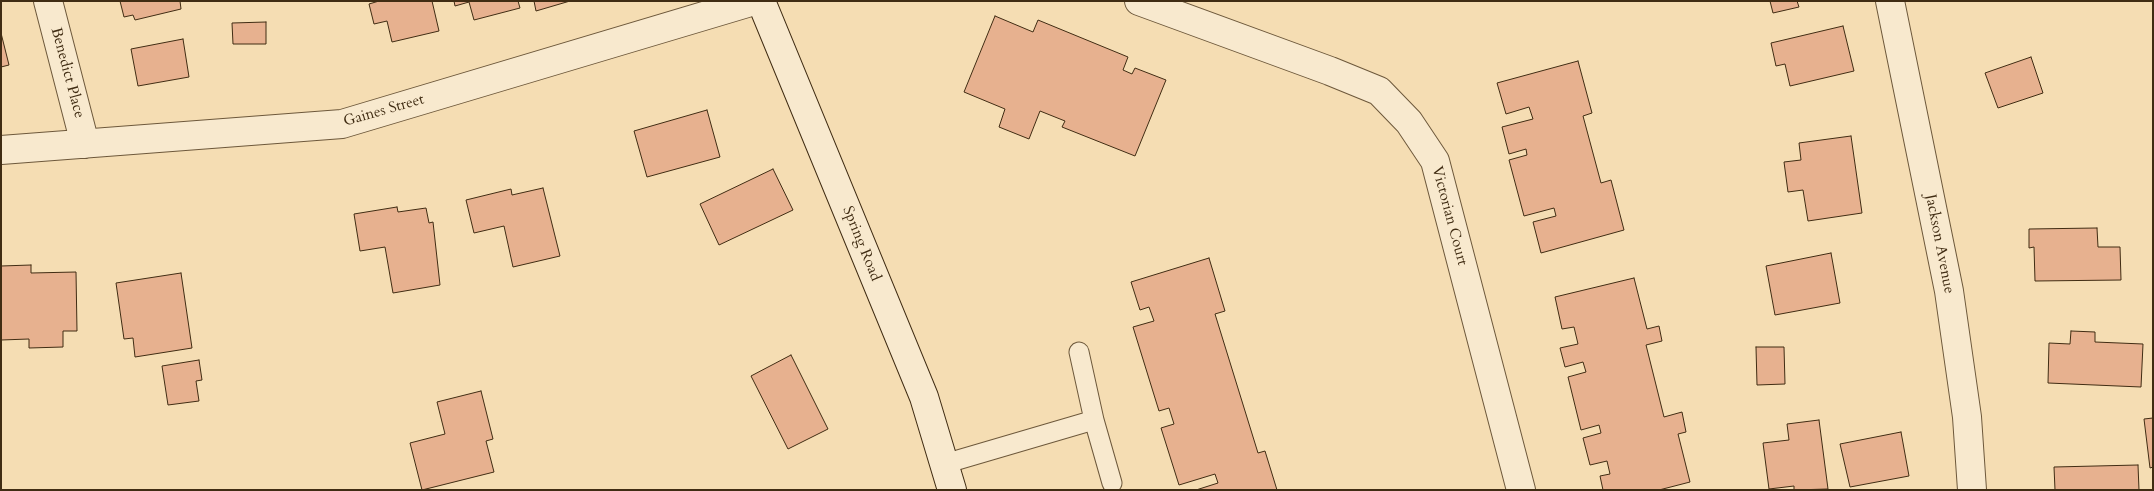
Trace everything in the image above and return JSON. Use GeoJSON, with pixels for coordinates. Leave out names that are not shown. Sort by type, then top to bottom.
{"type":"FeatureCollection","features":[{"type":"Feature","properties":{"kind":"street","name":"Benedict Place"},"geometry":{"type":"LineString","coordinates":[[48,1],[85,144]]}},
{"type":"Feature","properties":{"kind":"street","name":"Gaines Street"},"geometry":{"type":"LineString","coordinates":[[1,150],[342,124],[754,1]]}},
{"type":"Feature","properties":{"kind":"street","name":"Spring Road"},"geometry":{"type":"LineString","coordinates":[[761,1],[924,397],[948,477]]}},
{"type":"Feature","properties":{"kind":"street","name":"Victorian Court"},"geometry":{"type":"LineString","coordinates":[[1138,1],[1330,71],[1379,91],[1409,122],[1435,161],[1521,490]]}},
{"type":"Feature","properties":{"kind":"street","name":"Jackson Avenue"},"geometry":{"type":"LineString","coordinates":[[1890,1],[1949,291],[1967,417],[1972,490]]}},
{"type":"Feature","properties":{"kind":"lane"},"geometry":{"type":"LineString","coordinates":[[1079,352],[1094,420],[1112,483]]}},
{"type":"Feature","properties":{"kind":"lane"},"geometry":{"type":"LineString","coordinates":[[948,477],[1094,420]]}},
{"type":"Feature","properties":{"kind":"building"},"geometry":{"type":"Polygon","coordinates":[[[120,1],[180,1],[181,9],[135,20],[133,15],[124,17],[120,1]]]}},
{"type":"Feature","properties":{"kind":"building"},"geometry":{"type":"Polygon","coordinates":[[[379,1],[432,1],[439,31],[392,42],[387,21],[374,24],[369,4],[379,1]]]}},
{"type":"Feature","properties":{"kind":"building"},"geometry":{"type":"Polygon","coordinates":[[[454,1],[518,1],[520,8],[474,20],[469,2],[455,6],[454,1]]]}},
{"type":"Feature","properties":{"kind":"building"},"geometry":{"type":"Polygon","coordinates":[[[534,1],[570,1],[536,11],[534,1]]]}},
{"type":"Feature","properties":{"kind":"building"},"geometry":{"type":"Polygon","coordinates":[[[1770,1],[1797,1],[1799,7],[1773,13],[1770,1]]]}},
{"type":"Feature","properties":{"kind":"building"},"geometry":{"type":"Polygon","coordinates":[[[995,16],[1033,32],[1038,20],[1128,57],[1123,70],[1132,74],[1135,68],[1166,80],[1135,156],[1062,127],[1065,121],[1040,111],[1029,139],[999,127],[1005,109],[964,92],[995,16]]]}},
{"type":"Feature","properties":{"kind":"building"},"geometry":{"type":"Polygon","coordinates":[[[266,22],[266,44],[233,44],[232,23],[266,22]]]}},
{"type":"Feature","properties":{"kind":"building"},"geometry":{"type":"Polygon","coordinates":[[[1843,26],[1854,71],[1790,86],[1785,64],[1776,66],[1771,43],[1843,26]]]}},
{"type":"Feature","properties":{"kind":"building"},"geometry":{"type":"Polygon","coordinates":[[[1,33],[9,65],[1,67],[1,33]]]}},
{"type":"Feature","properties":{"kind":"building"},"geometry":{"type":"Polygon","coordinates":[[[183,39],[189,77],[138,86],[131,49],[183,39]]]}},
{"type":"Feature","properties":{"kind":"building"},"geometry":{"type":"Polygon","coordinates":[[[2031,57],[2043,93],[1998,108],[1985,73],[2031,57]]]}},
{"type":"Feature","properties":{"kind":"building"},"geometry":{"type":"Polygon","coordinates":[[[1578,61],[1592,113],[1583,116],[1601,183],[1611,180],[1624,230],[1541,253],[1533,222],[1556,216],[1554,208],[1524,216],[1509,160],[1527,155],[1526,149],[1509,154],[1502,127],[1533,119],[1529,107],[1506,114],[1497,83],[1578,61]]]}},
{"type":"Feature","properties":{"kind":"building"},"geometry":{"type":"Polygon","coordinates":[[[707,110],[720,157],[647,177],[634,131],[707,110]]]}},
{"type":"Feature","properties":{"kind":"building"},"geometry":{"type":"Polygon","coordinates":[[[1851,136],[1862,213],[1808,221],[1803,190],[1788,192],[1784,162],[1801,160],[1799,143],[1851,136]]]}},
{"type":"Feature","properties":{"kind":"building"},"geometry":{"type":"Polygon","coordinates":[[[773,169],[793,210],[719,245],[700,204],[773,169]]]}},
{"type":"Feature","properties":{"kind":"building"},"geometry":{"type":"Polygon","coordinates":[[[543,188],[560,256],[513,267],[504,226],[474,233],[466,200],[511,189],[512,195],[543,188]]]}},
{"type":"Feature","properties":{"kind":"building"},"geometry":{"type":"Polygon","coordinates":[[[397,207],[398,212],[426,208],[429,223],[433,222],[440,285],[393,293],[385,247],[360,251],[354,214],[397,207]]]}},
{"type":"Feature","properties":{"kind":"building"},"geometry":{"type":"Polygon","coordinates":[[[2097,228],[2098,247],[2120,247],[2121,280],[2035,281],[2034,247],[2029,248],[2029,229],[2097,228]]]}},
{"type":"Feature","properties":{"kind":"building"},"geometry":{"type":"Polygon","coordinates":[[[1831,253],[1840,303],[1775,315],[1766,266],[1831,253]]]}},
{"type":"Feature","properties":{"kind":"building"},"geometry":{"type":"Polygon","coordinates":[[[1209,258],[1225,311],[1215,314],[1258,453],[1265,451],[1277,490],[1196,490],[1218,483],[1215,474],[1179,485],[1161,428],[1174,424],[1169,408],[1159,411],[1133,327],[1154,321],[1149,307],[1140,310],[1131,282],[1209,258]]]}},
{"type":"Feature","properties":{"kind":"building"},"geometry":{"type":"Polygon","coordinates":[[[31,265],[31,273],[76,272],[77,331],[63,331],[63,347],[29,348],[29,339],[1,340],[1,266],[31,265]]]}},
{"type":"Feature","properties":{"kind":"building"},"geometry":{"type":"Polygon","coordinates":[[[181,273],[192,348],[135,357],[133,338],[124,339],[116,283],[181,273]]]}},
{"type":"Feature","properties":{"kind":"building"},"geometry":{"type":"Polygon","coordinates":[[[1634,278],[1647,329],[1659,326],[1662,341],[1646,345],[1664,417],[1682,412],[1686,432],[1678,434],[1690,482],[1659,490],[1603,490],[1600,476],[1610,474],[1607,461],[1590,465],[1583,438],[1601,433],[1599,425],[1581,430],[1568,377],[1586,372],[1583,362],[1565,367],[1560,348],[1578,344],[1574,327],[1562,329],[1555,297],[1634,278]]]}},
{"type":"Feature","properties":{"kind":"building"},"geometry":{"type":"Polygon","coordinates":[[[2071,331],[2095,332],[2095,342],[2143,344],[2141,387],[2048,383],[2049,343],[2070,344],[2071,331]]]}},
{"type":"Feature","properties":{"kind":"building"},"geometry":{"type":"Polygon","coordinates":[[[1756,347],[1784,347],[1785,384],[1757,385],[1756,347]]]}},
{"type":"Feature","properties":{"kind":"building"},"geometry":{"type":"Polygon","coordinates":[[[791,355],[828,429],[788,449],[751,376],[791,355]]]}},
{"type":"Feature","properties":{"kind":"building"},"geometry":{"type":"Polygon","coordinates":[[[199,360],[202,380],[196,381],[199,401],[168,405],[162,366],[199,360]]]}},
{"type":"Feature","properties":{"kind":"building"},"geometry":{"type":"Polygon","coordinates":[[[481,391],[493,439],[486,441],[494,472],[422,490],[410,443],[445,434],[437,402],[481,391]]]}},
{"type":"Feature","properties":{"kind":"building"},"geometry":{"type":"Polygon","coordinates":[[[2153,418],[2153,467],[2150,468],[2144,419],[2153,418]]]}},
{"type":"Feature","properties":{"kind":"building"},"geometry":{"type":"Polygon","coordinates":[[[1819,420],[1828,489],[1794,490],[1794,486],[1769,489],[1763,443],[1789,440],[1787,424],[1819,420]]]}},
{"type":"Feature","properties":{"kind":"building"},"geometry":{"type":"Polygon","coordinates":[[[1901,432],[1909,476],[1850,487],[1840,444],[1901,432]]]}},
{"type":"Feature","properties":{"kind":"building"},"geometry":{"type":"Polygon","coordinates":[[[2138,465],[2139,490],[2055,490],[2054,467],[2138,465]]]}}]}
